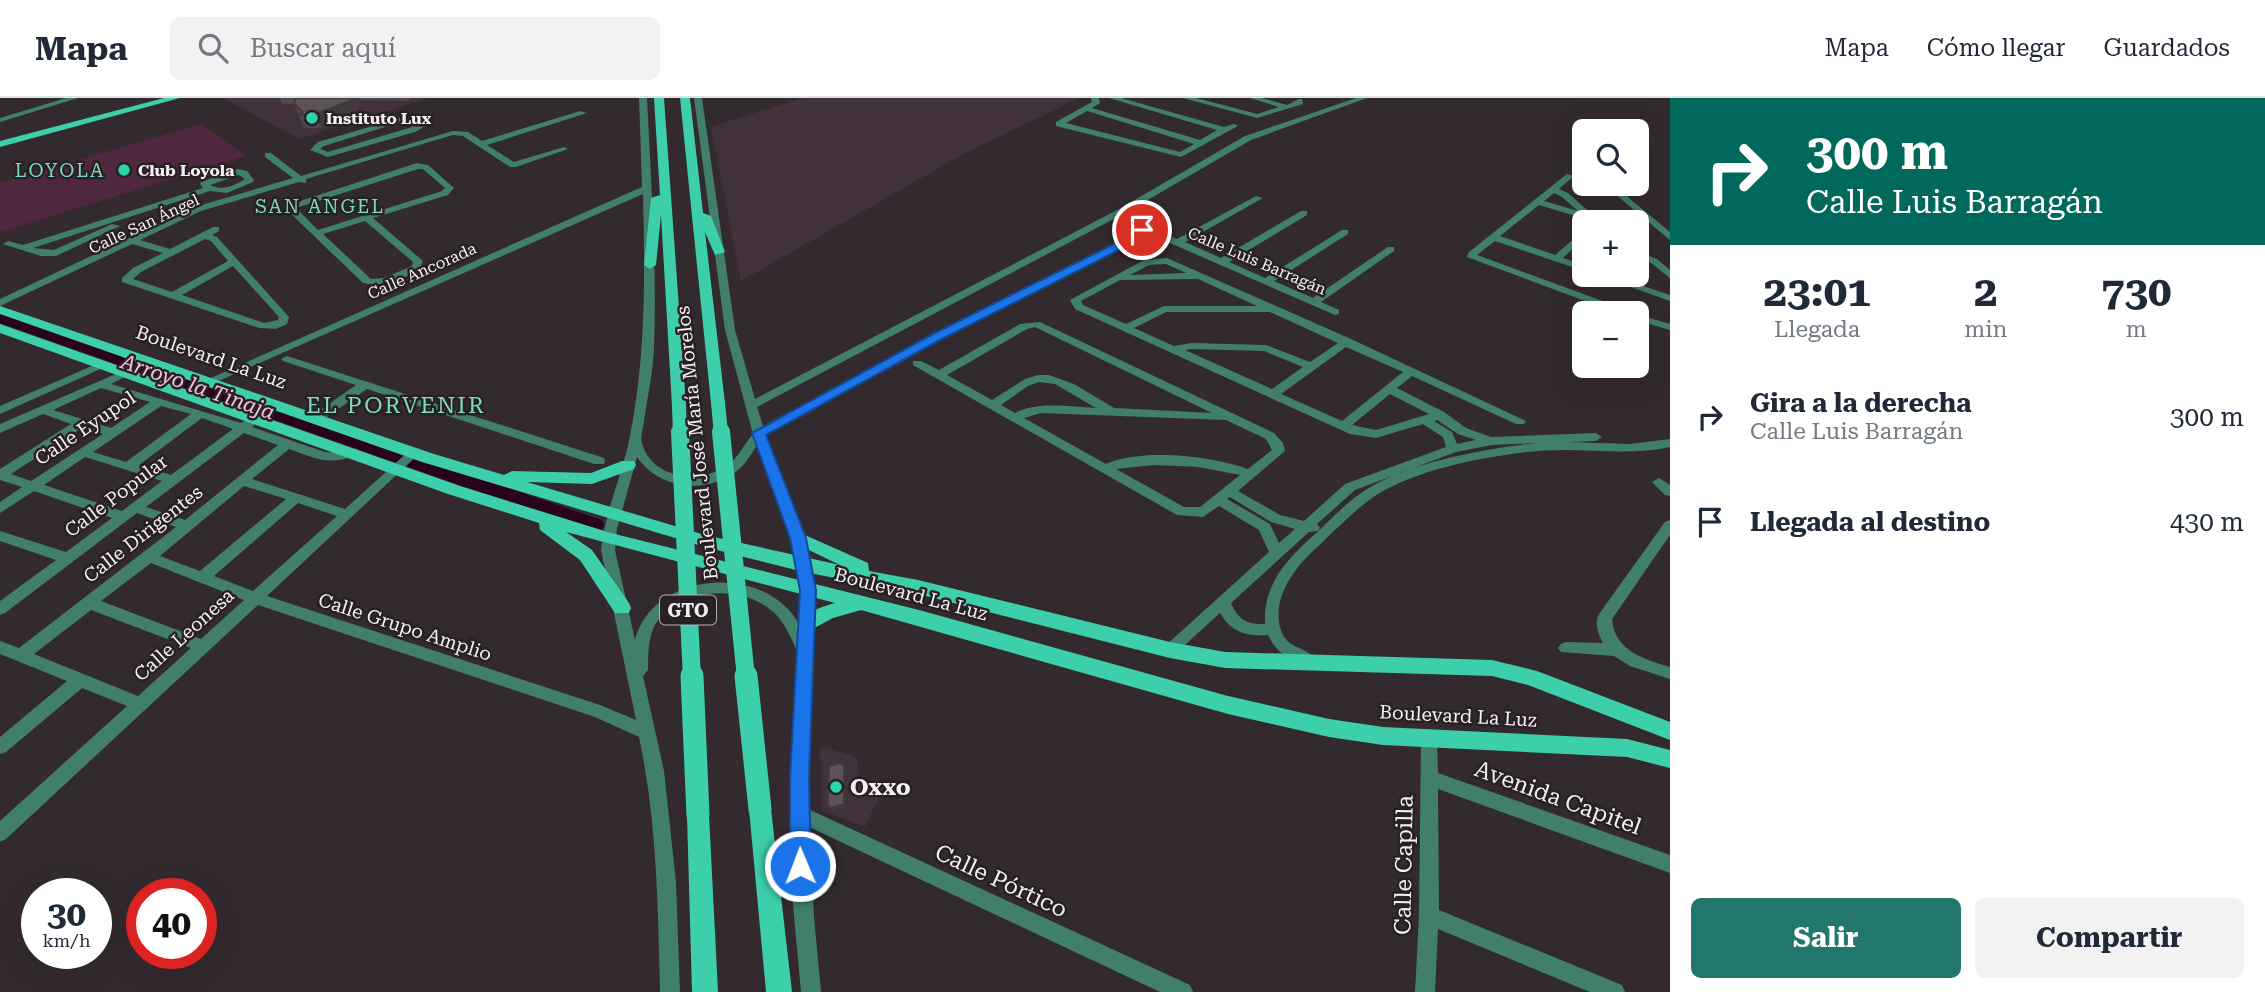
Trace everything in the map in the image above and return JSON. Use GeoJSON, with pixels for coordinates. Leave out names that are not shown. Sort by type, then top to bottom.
{"type":"FeatureCollection","features":[{"type":"Feature","properties":{"kind":"main road"},"geometry":{"type":"LineString","coordinates":[[0,141],[159,98]]}},
{"type":"Feature","properties":{"kind":"main road"},"geometry":{"type":"LineString","coordinates":[[0,141],[175,98]]}},
{"type":"Feature","properties":{"kind":"main road","name":"Boulevard José María Morelos"},"geometry":{"type":"LineString","coordinates":[[659,98],[679,406],[705,992]]}},
{"type":"Feature","properties":{"kind":"main road","name":"Boulevard José María Morelos"},"geometry":{"type":"LineString","coordinates":[[685,98],[779,992]]}},
{"type":"Feature","properties":{"kind":"main road"},"geometry":{"type":"LineString","coordinates":[[650,265],[658,187],[664,175]]}},
{"type":"Feature","properties":{"kind":"main road"},"geometry":{"type":"LineString","coordinates":[[696,192],[719,252]]}},
{"type":"Feature","properties":{"kind":"main road","name":"Boulevard La Luz"},"geometry":{"type":"LineString","coordinates":[[1,308],[317,418],[405,461],[526,513],[609,539],[863,603],[1240,708],[1329,728],[1429,738],[1627,748],[1670,758]]}},
{"type":"Feature","properties":{"kind":"main road","name":"Boulevard La Luz"},"geometry":{"type":"LineString","coordinates":[[0,328],[251,422],[353,452],[484,475],[804,565],[918,587],[1170,650],[1251,663],[1441,665],[1501,670],[1530,677],[1670,731]]}},
{"type":"Feature","properties":{"kind":"main road"},"geometry":{"type":"LineString","coordinates":[[484,475],[582,480],[609,474],[628,465]]}},
{"type":"Feature","properties":{"kind":"main road"},"geometry":{"type":"LineString","coordinates":[[526,513],[586,555],[622,608]]}},
{"type":"Feature","properties":{"kind":"main road"},"geometry":{"type":"LineString","coordinates":[[798,538],[843,561],[918,587]]}},
{"type":"Feature","properties":{"kind":"main road"},"geometry":{"type":"LineString","coordinates":[[805,626],[840,606],[863,603]]}},
{"type":"Feature","properties":{"kind":"street"},"geometry":{"type":"LineString","coordinates":[[0,120],[74,98]]}},
{"type":"Feature","properties":{"kind":"street"},"geometry":{"type":"LineString","coordinates":[[643,98],[650,265],[648,351],[635,442],[609,539],[608,559],[622,608],[656,771],[667,882],[670,992]]}},
{"type":"Feature","properties":{"kind":"street"},"geometry":{"type":"LineString","coordinates":[[698,98],[730,330],[750,406],[798,538],[808,590],[799,814],[803,917],[811,992]]}},
{"type":"Feature","properties":{"kind":"street"},"geometry":{"type":"LineString","coordinates":[[1095,98],[1096,103],[1059,125],[1174,154],[1184,154],[1224,129],[1234,126]]}},
{"type":"Feature","properties":{"kind":"street"},"geometry":{"type":"LineString","coordinates":[[1113,98],[1224,129]]}},
{"type":"Feature","properties":{"kind":"street"},"geometry":{"type":"LineString","coordinates":[[1187,98],[1253,116],[1288,103]]}},
{"type":"Feature","properties":{"kind":"street"},"geometry":{"type":"LineString","coordinates":[[1254,98],[1288,103]]}},
{"type":"Feature","properties":{"kind":"street"},"geometry":{"type":"LineString","coordinates":[[750,406],[1122,211],[1248,138],[1363,98]]}},
{"type":"Feature","properties":{"kind":"street"},"geometry":{"type":"LineString","coordinates":[[1087,109],[1201,143]]}},
{"type":"Feature","properties":{"kind":"street"},"geometry":{"type":"LineString","coordinates":[[481,144],[583,113]]}},
{"type":"Feature","properties":{"kind":"street"},"geometry":{"type":"LineString","coordinates":[[406,118],[416,119],[423,125],[418,128],[362,145],[328,155],[314,150],[321,144],[406,118]]}},
{"type":"Feature","properties":{"kind":"street","name":"Calle San Ángel"},"geometry":{"type":"LineString","coordinates":[[377,158],[453,132],[465,134]]}},
{"type":"Feature","properties":{"kind":"street"},"geometry":{"type":"LineString","coordinates":[[465,134],[513,165],[564,149]]}},
{"type":"Feature","properties":{"kind":"street","name":"Calle San Ángel"},"geometry":{"type":"LineString","coordinates":[[1,308],[171,223],[301,179],[465,134]]}},
{"type":"Feature","properties":{"kind":"street"},"geometry":{"type":"LineString","coordinates":[[362,145],[377,158]]}},
{"type":"Feature","properties":{"kind":"street"},"geometry":{"type":"LineString","coordinates":[[268,155],[301,179]]}},
{"type":"Feature","properties":{"kind":"street"},"geometry":{"type":"LineString","coordinates":[[351,165],[368,181]]}},
{"type":"Feature","properties":{"kind":"street"},"geometry":{"type":"LineString","coordinates":[[317,233],[445,192],[450,188],[421,166],[291,207],[317,233],[372,283],[417,267],[418,261],[367,218]]}},
{"type":"Feature","properties":{"kind":"street"},"geometry":{"type":"LineString","coordinates":[[1570,176],[1472,254],[1472,257],[1593,301]]}},
{"type":"Feature","properties":{"kind":"street"},"geometry":{"type":"LineString","coordinates":[[23,248],[208,188]]}},
{"type":"Feature","properties":{"kind":"street","name":"Calle Ancorada"},"geometry":{"type":"LineString","coordinates":[[210,381],[646,189]]}},
{"type":"Feature","properties":{"kind":"street"},"geometry":{"type":"LineString","coordinates":[[1553,190],[1565,195],[1582,210]]}},
{"type":"Feature","properties":{"kind":"street"},"geometry":{"type":"LineString","coordinates":[[1623,196],[1663,226]]}},
{"type":"Feature","properties":{"kind":"street"},"geometry":{"type":"LineString","coordinates":[[1631,196],[1663,226],[1670,237]]}},
{"type":"Feature","properties":{"kind":"street"},"geometry":{"type":"LineString","coordinates":[[1176,243],[1259,198]]}},
{"type":"Feature","properties":{"kind":"street"},"geometry":{"type":"LineString","coordinates":[[1537,202],[1572,214]]}},
{"type":"Feature","properties":{"kind":"street"},"geometry":{"type":"LineString","coordinates":[[8,244],[41,253],[56,253],[139,212],[171,223]]}},
{"type":"Feature","properties":{"kind":"street"},"geometry":{"type":"LineString","coordinates":[[1222,262],[1304,213]]}},
{"type":"Feature","properties":{"kind":"street"},"geometry":{"type":"LineString","coordinates":[[207,236],[214,239],[232,263],[284,317],[283,322],[276,326],[263,326],[125,280],[137,270],[216,229]]}},
{"type":"Feature","properties":{"kind":"street","name":"Calle Luis Barragán"},"geometry":{"type":"LineString","coordinates":[[759,433],[935,338],[1115,247],[1135,232],[1150,232],[1335,312]]}},
{"type":"Feature","properties":{"kind":"street"},"geometry":{"type":"LineString","coordinates":[[1267,281],[1345,232]]}},
{"type":"Feature","properties":{"kind":"street"},"geometry":{"type":"LineString","coordinates":[[1493,237],[1572,264]]}},
{"type":"Feature","properties":{"kind":"street"},"geometry":{"type":"LineString","coordinates":[[133,241],[172,252]]}},
{"type":"Feature","properties":{"kind":"street"},"geometry":{"type":"LineString","coordinates":[[1556,259],[1572,244]]}},
{"type":"Feature","properties":{"kind":"street"},"geometry":{"type":"LineString","coordinates":[[1314,302],[1391,249]]}},
{"type":"Feature","properties":{"kind":"street"},"geometry":{"type":"LineString","coordinates":[[1649,259],[1670,275]]}},
{"type":"Feature","properties":{"kind":"street"},"geometry":{"type":"LineString","coordinates":[[1440,415],[1376,434],[1360,433],[1076,304],[1075,300],[1156,260],[1277,309],[1520,421]]}},
{"type":"Feature","properties":{"kind":"street"},"geometry":{"type":"LineString","coordinates":[[173,296],[232,263]]}},
{"type":"Feature","properties":{"kind":"street"},"geometry":{"type":"LineString","coordinates":[[1118,278],[1201,276]]}},
{"type":"Feature","properties":{"kind":"street"},"geometry":{"type":"LineString","coordinates":[[1636,287],[1670,299]]}},
{"type":"Feature","properties":{"kind":"street"},"geometry":{"type":"LineString","coordinates":[[1128,327],[1164,309],[1277,309]]}},
{"type":"Feature","properties":{"kind":"street"},"geometry":{"type":"LineString","coordinates":[[1649,321],[1670,327]]}},
{"type":"Feature","properties":{"kind":"street"},"geometry":{"type":"LineString","coordinates":[[918,363],[992,406],[1182,512],[1203,512],[1275,455],[1279,447],[1270,436],[1036,324],[1019,329],[939,375]]}},
{"type":"Feature","properties":{"kind":"street"},"geometry":{"type":"LineString","coordinates":[[1273,394],[1347,341]]}},
{"type":"Feature","properties":{"kind":"street"},"geometry":{"type":"LineString","coordinates":[[1175,349],[1191,346],[1266,348],[1310,366]]}},
{"type":"Feature","properties":{"kind":"street"},"geometry":{"type":"LineString","coordinates":[[287,359],[599,461]]}},
{"type":"Feature","properties":{"kind":"street"},"geometry":{"type":"LineString","coordinates":[[0,410],[101,365]]}},
{"type":"Feature","properties":{"kind":"street"},"geometry":{"type":"LineString","coordinates":[[1343,426],[1411,371]]}},
{"type":"Feature","properties":{"kind":"street"},"geometry":{"type":"LineString","coordinates":[[0,429],[125,373]]}},
{"type":"Feature","properties":{"kind":"street"},"geometry":{"type":"LineString","coordinates":[[992,406],[1029,382],[1041,378],[1055,381],[1113,412]]}},
{"type":"Feature","properties":{"kind":"street"},"geometry":{"type":"LineString","coordinates":[[99,384],[200,413],[251,422],[288,443],[329,457],[353,452]]}},
{"type":"Feature","properties":{"kind":"street"},"geometry":{"type":"LineString","coordinates":[[317,418],[366,384]]}},
{"type":"Feature","properties":{"kind":"street"},"geometry":{"type":"LineString","coordinates":[[1390,389],[1440,415],[1462,431],[1511,450]]}},
{"type":"Feature","properties":{"kind":"street","name":"Calle Eyupol"},"geometry":{"type":"LineString","coordinates":[[0,508],[159,402]]}},
{"type":"Feature","properties":{"kind":"street"},"geometry":{"type":"LineString","coordinates":[[1014,418],[1036,409],[1227,417]]}},
{"type":"Feature","properties":{"kind":"street"},"geometry":{"type":"LineString","coordinates":[[41,410],[113,433]]}},
{"type":"Feature","properties":{"kind":"street"},"geometry":{"type":"LineString","coordinates":[[129,466],[200,413]]}},
{"type":"Feature","properties":{"kind":"street"},"geometry":{"type":"LineString","coordinates":[[1425,419],[1448,435],[1452,449]]}},
{"type":"Feature","properties":{"kind":"street","name":"Calle Popular"},"geometry":{"type":"LineString","coordinates":[[0,609],[251,422]]}},
{"type":"Feature","properties":{"kind":"street"},"geometry":{"type":"LineString","coordinates":[[0,475],[81,423]]}},
{"type":"Feature","properties":{"kind":"street"},"geometry":{"type":"LineString","coordinates":[[1448,435],[1462,431]]}},
{"type":"Feature","properties":{"kind":"street"},"geometry":{"type":"LineString","coordinates":[[635,442],[652,469],[673,480],[693,481],[719,476],[733,469],[741,463],[759,433]]}},
{"type":"Feature","properties":{"kind":"street"},"geometry":{"type":"LineString","coordinates":[[1170,650],[1224,604],[1350,487],[1452,449],[1492,441],[1597,437]]}},
{"type":"Feature","properties":{"kind":"street","name":"Calle Dirigentes"},"geometry":{"type":"LineString","coordinates":[[21,655],[149,557],[288,443]]}},
{"type":"Feature","properties":{"kind":"street"},"geometry":{"type":"LineString","coordinates":[[1323,664],[1284,650],[1277,642],[1272,629],[1273,603],[1279,581],[1288,568],[1324,534],[1383,486],[1466,460],[1511,450],[1564,446],[1630,449],[1670,443]]}},
{"type":"Feature","properties":{"kind":"street"},"geometry":{"type":"LineString","coordinates":[[84,453],[173,480]]}},
{"type":"Feature","properties":{"kind":"street","name":"Calle Leonesa"},"geometry":{"type":"LineString","coordinates":[[0,833],[405,461]]}},
{"type":"Feature","properties":{"kind":"street"},"geometry":{"type":"LineString","coordinates":[[1105,469],[1123,461],[1196,463],[1228,466],[1250,474]]}},
{"type":"Feature","properties":{"kind":"street"},"geometry":{"type":"LineString","coordinates":[[0,475],[124,517]]}},
{"type":"Feature","properties":{"kind":"street"},"geometry":{"type":"LineString","coordinates":[[243,481],[346,514]]}},
{"type":"Feature","properties":{"kind":"street"},"geometry":{"type":"LineString","coordinates":[[1659,482],[1670,492]]}},
{"type":"Feature","properties":{"kind":"street"},"geometry":{"type":"LineString","coordinates":[[1224,495],[1270,523],[1308,525],[1324,534]]}},
{"type":"Feature","properties":{"kind":"street"},"geometry":{"type":"LineString","coordinates":[[202,578],[295,499]]}},
{"type":"Feature","properties":{"kind":"street"},"geometry":{"type":"LineString","coordinates":[[136,508],[187,526]]}},
{"type":"Feature","properties":{"kind":"street"},"geometry":{"type":"LineString","coordinates":[[1270,523],[1277,554]]}},
{"type":"Feature","properties":{"kind":"street"},"geometry":{"type":"LineString","coordinates":[[1670,525],[1604,618],[1604,627],[1617,650],[1639,664],[1670,673]]}},
{"type":"Feature","properties":{"kind":"street"},"geometry":{"type":"LineString","coordinates":[[0,536],[67,558]]}},
{"type":"Feature","properties":{"kind":"street","name":"Calle Grupo Amplio"},"geometry":{"type":"LineString","coordinates":[[149,557],[255,598],[600,712],[648,733]]}},
{"type":"Feature","properties":{"kind":"street"},"geometry":{"type":"LineString","coordinates":[[643,710],[640,656],[646,629],[654,614],[687,593],[711,589],[739,590],[770,601],[784,613],[804,653]]}},
{"type":"Feature","properties":{"kind":"street"},"geometry":{"type":"LineString","coordinates":[[87,602],[203,646]]}},
{"type":"Feature","properties":{"kind":"street"},"geometry":{"type":"LineString","coordinates":[[1224,604],[1237,626],[1254,632],[1272,629]]}},
{"type":"Feature","properties":{"kind":"street"},"geometry":{"type":"LineString","coordinates":[[0,647],[139,704]]}},
{"type":"Feature","properties":{"kind":"street"},"geometry":{"type":"LineString","coordinates":[[1566,648],[1617,650]]}},
{"type":"Feature","properties":{"kind":"street"},"geometry":{"type":"LineString","coordinates":[[0,747],[80,680]]}},
{"type":"Feature","properties":{"kind":"street","name":"Calle Capilla"},"geometry":{"type":"LineString","coordinates":[[1425,992],[1429,916],[1429,738]]}},
{"type":"Feature","properties":{"kind":"street","name":"Avenida Capitel"},"geometry":{"type":"LineString","coordinates":[[1430,778],[1670,864]]}},
{"type":"Feature","properties":{"kind":"street","name":"Calle Pórtico"},"geometry":{"type":"LineString","coordinates":[[799,814],[1183,992]]}},
{"type":"Feature","properties":{"kind":"street"},"geometry":{"type":"LineString","coordinates":[[1429,916],[1615,992]]}},
{"type":"Feature","properties":{"kind":"shaded area","name":"Instituto Lux"},"geometry":{"type":"Polygon","coordinates":[[[223,98],[429,98],[299,139],[223,98]]]}},
{"type":"Feature","properties":{"kind":"shaded area"},"geometry":{"type":"Polygon","coordinates":[[[802,98],[1080,98],[965,153],[741,281],[711,127],[802,98]]]}},
{"type":"Feature","properties":{"kind":"shaded area","name":"Club Loyola"},"geometry":{"type":"Polygon","coordinates":[[[201,124],[246,156],[0,232],[0,183],[201,124]]]}},
{"type":"Feature","properties":{"kind":"shaded area"},"geometry":{"type":"Polygon","coordinates":[[[820,746],[857,757],[859,777],[884,786],[865,827],[822,811],[820,746]]]}},
{"type":"Feature","properties":{"kind":"building"},"geometry":{"type":"Polygon","coordinates":[[[296,98],[352,100],[316,114],[299,115],[303,112],[294,104],[296,98]]]}},
{"type":"Feature","properties":{"kind":"building","name":"Oxxo"},"geometry":{"type":"Polygon","coordinates":[[[840,763],[844,766],[844,804],[831,808],[828,805],[829,766],[840,763]]]}},
{"type":"Feature","properties":{"kind":"waterway","name":"Arroyo la Tinaja"},"geometry":{"type":"LineString","coordinates":[[0,318],[594,525]]}},
{"type":"Feature","properties":{"kind":"place","name":"Instituto Lux"},"geometry":{"type":"Point","coordinates":[312,118]}},
{"type":"Feature","properties":{"kind":"place","name":"Club Loyola"},"geometry":{"type":"Point","coordinates":[124,170]}},
{"type":"Feature","properties":{"kind":"place","name":"Oxxo"},"geometry":{"type":"Point","coordinates":[836,787]}},
{"type":"Feature","properties":{"kind":"district","name":"LOYOLA"},"geometry":{"type":"Point","coordinates":[60,170]}},
{"type":"Feature","properties":{"kind":"district","name":"SAN ANGEL"},"geometry":{"type":"Point","coordinates":[320,206]}},
{"type":"Feature","properties":{"kind":"district","name":"EL PORVENIR"},"geometry":{"type":"Point","coordinates":[396,405]}},
{"type":"Feature","properties":{"kind":"route"},"geometry":{"type":"LineString","coordinates":[[800,866],[802,698],[808,590],[798,538],[759,433],[935,338],[1127,241],[1132,234],[1142,230]]}}]}
